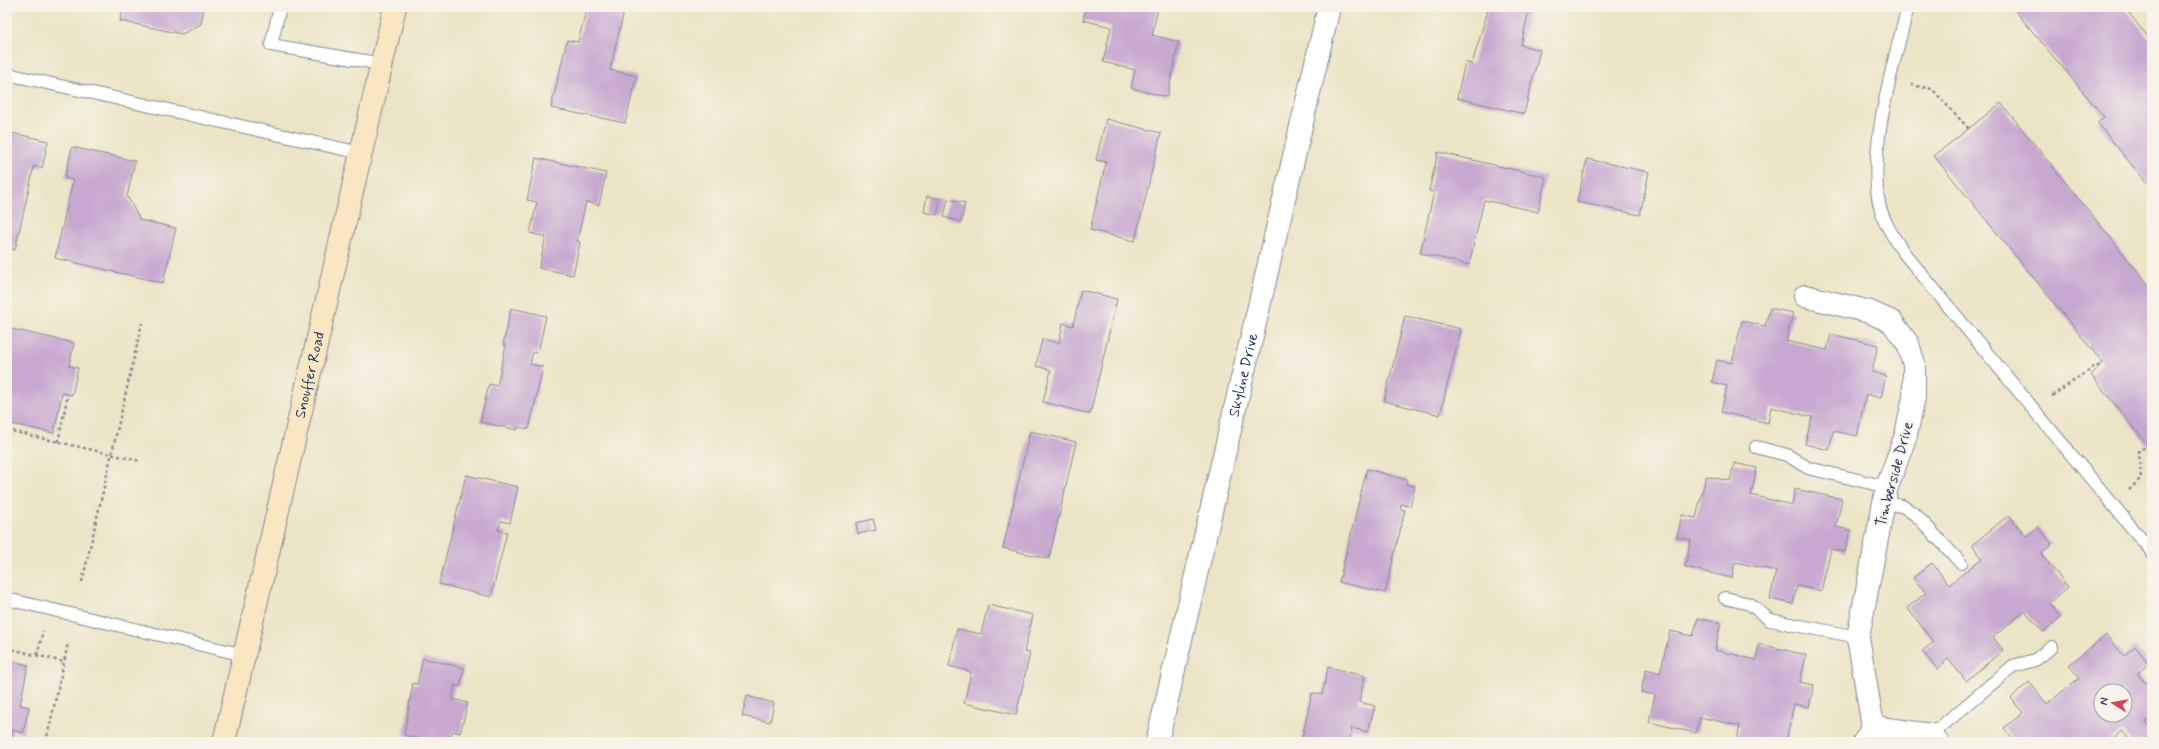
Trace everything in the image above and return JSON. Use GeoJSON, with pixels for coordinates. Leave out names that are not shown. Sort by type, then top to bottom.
{"type":"FeatureCollection","features":[{"type":"Feature","properties":{"kind":"main road","name":"Snouffer Road"},"geometry":{"type":"LineString","coordinates":[[224,742],[395,7]]}},
{"type":"Feature","properties":{"kind":"street","name":"Skyline Drive"},"geometry":{"type":"LineString","coordinates":[[1157,742],[1329,7]]}},
{"type":"Feature","properties":{"kind":"street","name":"Timberside Drive"},"geometry":{"type":"LineString","coordinates":[[1805,296],[1870,312],[1892,322],[1908,344],[1914,364],[1914,398],[1906,435],[1886,495],[1858,637],[1869,734]]}},
{"type":"Feature","properties":{"kind":"street"},"geometry":{"type":"LineString","coordinates":[[1869,734],[1934,739]]}},
{"type":"Feature","properties":{"kind":"lane"},"geometry":{"type":"LineString","coordinates":[[280,7],[271,45],[382,64]]}},
{"type":"Feature","properties":{"kind":"lane"},"geometry":{"type":"LineString","coordinates":[[1908,7],[1889,80],[1876,164],[1877,190],[1881,210],[1890,233],[1904,253],[2152,552]]}},
{"type":"Feature","properties":{"kind":"lane"},"geometry":{"type":"LineString","coordinates":[[7,74],[361,153]]}},
{"type":"Feature","properties":{"kind":"lane"},"geometry":{"type":"LineString","coordinates":[[1756,447],[1788,455],[1808,468],[1886,495],[1916,515],[1961,563]]}},
{"type":"Feature","properties":{"kind":"lane"},"geometry":{"type":"LineString","coordinates":[[7,598],[244,655]]}},
{"type":"Feature","properties":{"kind":"lane"},"geometry":{"type":"LineString","coordinates":[[1725,598],[1750,604],[1770,620],[1858,637]]}},
{"type":"Feature","properties":{"kind":"lane"},"geometry":{"type":"LineString","coordinates":[[1934,739],[2013,666],[2035,660],[2052,647]]}},
{"type":"Feature","properties":{"kind":"path"},"geometry":{"type":"LineString","coordinates":[[1889,80],[1932,89],[1968,129]]}},
{"type":"Feature","properties":{"kind":"path"},"geometry":{"type":"LineString","coordinates":[[82,582],[142,323]]}},
{"type":"Feature","properties":{"kind":"path"},"geometry":{"type":"LineString","coordinates":[[2034,408],[2095,366],[2100,366]]}},
{"type":"Feature","properties":{"kind":"path"},"geometry":{"type":"LineString","coordinates":[[58,442],[68,394]]}},
{"type":"Feature","properties":{"kind":"path"},"geometry":{"type":"LineString","coordinates":[[7,430],[140,461]]}},
{"type":"Feature","properties":{"kind":"path"},"geometry":{"type":"LineString","coordinates":[[2114,505],[2141,478],[2139,450],[2148,446]]}},
{"type":"Feature","properties":{"kind":"path"},"geometry":{"type":"LineString","coordinates":[[37,655],[44,627]]}},
{"type":"Feature","properties":{"kind":"path"},"geometry":{"type":"LineString","coordinates":[[46,742],[68,644]]}},
{"type":"Feature","properties":{"kind":"path"},"geometry":{"type":"LineString","coordinates":[[7,648],[64,662]]}},
{"type":"Feature","properties":{"kind":"building"},"geometry":{"type":"Polygon","coordinates":[[[123,7],[204,7],[201,24],[182,34],[120,21],[123,7]]]}},
{"type":"Feature","properties":{"kind":"building"},"geometry":{"type":"Polygon","coordinates":[[[587,7],[625,7],[610,70],[637,76],[625,123],[551,108],[567,40],[578,42],[587,7]]]}},
{"type":"Feature","properties":{"kind":"building"},"geometry":{"type":"Polygon","coordinates":[[[1086,7],[1158,7],[1152,35],[1179,42],[1167,97],[1131,88],[1135,70],[1103,62],[1111,27],[1083,20],[1086,7]]]}},
{"type":"Feature","properties":{"kind":"building"},"geometry":{"type":"Polygon","coordinates":[[[1489,7],[1515,7],[1529,10],[1521,45],[1540,50],[1524,114],[1457,98],[1465,62],[1472,64],[1489,7]]]}},
{"type":"Feature","properties":{"kind":"building"},"geometry":{"type":"Polygon","coordinates":[[[2012,7],[2124,7],[2152,42],[2152,190],[2097,122],[2104,117],[2012,7]]]}},
{"type":"Feature","properties":{"kind":"building"},"geometry":{"type":"Polygon","coordinates":[[[2001,103],[2152,289],[2152,450],[2091,375],[2103,363],[1934,156],[2001,103]]]}},
{"type":"Feature","properties":{"kind":"building"},"geometry":{"type":"Polygon","coordinates":[[[1106,119],[1161,133],[1135,241],[1090,230],[1106,162],[1096,160],[1106,119]]]}},
{"type":"Feature","properties":{"kind":"building"},"geometry":{"type":"Polygon","coordinates":[[[7,132],[48,141],[42,168],[34,166],[15,250],[7,248],[7,132]]]}},
{"type":"Feature","properties":{"kind":"building"},"geometry":{"type":"Polygon","coordinates":[[[72,147],[135,161],[127,196],[140,220],[176,228],[163,283],[55,258],[73,180],[65,178],[72,147]]]}},
{"type":"Feature","properties":{"kind":"building"},"geometry":{"type":"Polygon","coordinates":[[[1438,152],[1546,177],[1538,212],[1484,200],[1469,265],[1420,253],[1434,192],[1429,191],[1438,152]]]}},
{"type":"Feature","properties":{"kind":"building"},"geometry":{"type":"Polygon","coordinates":[[[536,158],[606,173],[599,205],[586,202],[577,241],[580,242],[573,275],[539,268],[546,237],[530,233],[537,202],[527,200],[536,158]]]}},
{"type":"Feature","properties":{"kind":"building"},"geometry":{"type":"Polygon","coordinates":[[[1587,159],[1649,172],[1640,215],[1577,202],[1587,159]]]}},
{"type":"Feature","properties":{"kind":"building"},"geometry":{"type":"Polygon","coordinates":[[[927,196],[940,199],[937,215],[924,212],[927,196]]]}},
{"type":"Feature","properties":{"kind":"building"},"geometry":{"type":"Polygon","coordinates":[[[948,199],[965,203],[961,222],[944,217],[948,199]]]}},
{"type":"Feature","properties":{"kind":"building"},"geometry":{"type":"Polygon","coordinates":[[[1081,290],[1117,299],[1090,414],[1043,402],[1051,370],[1036,366],[1042,339],[1059,343],[1063,323],[1073,326],[1081,290]]]}},
{"type":"Feature","properties":{"kind":"building"},"geometry":{"type":"Polygon","coordinates":[[[511,308],[546,316],[538,353],[533,352],[530,364],[543,367],[529,429],[518,427],[517,430],[480,422],[489,384],[497,386],[506,345],[503,345],[511,308]]]}},
{"type":"Feature","properties":{"kind":"building"},"geometry":{"type":"Polygon","coordinates":[[[1770,308],[1793,313],[1786,341],[1827,350],[1831,334],[1878,345],[1872,372],[1886,376],[1881,398],[1866,394],[1857,436],[1833,431],[1829,450],[1805,444],[1812,417],[1771,407],[1768,423],[1721,412],[1727,386],[1712,382],[1717,360],[1732,363],[1742,321],[1765,326],[1770,308]]]}},
{"type":"Feature","properties":{"kind":"building"},"geometry":{"type":"Polygon","coordinates":[[[1405,316],[1461,329],[1440,415],[1384,401],[1405,316]]]}},
{"type":"Feature","properties":{"kind":"building"},"geometry":{"type":"Polygon","coordinates":[[[7,328],[74,343],[69,366],[78,368],[72,395],[62,393],[54,433],[7,423],[7,328]]]}},
{"type":"Feature","properties":{"kind":"building"},"geometry":{"type":"Polygon","coordinates":[[[1030,431],[1076,442],[1049,559],[1003,548],[1030,431]]]}},
{"type":"Feature","properties":{"kind":"building"},"geometry":{"type":"Polygon","coordinates":[[[1734,463],[1757,468],[1751,495],[1792,505],[1795,489],[1842,499],[1836,527],[1850,530],[1845,552],[1831,549],[1821,591],[1797,586],[1793,604],[1770,599],[1776,571],[1735,562],[1732,578],[1685,567],[1691,540],[1677,537],[1682,515],[1696,518],[1706,476],[1730,481],[1734,463]]]}},
{"type":"Feature","properties":{"kind":"building"},"geometry":{"type":"Polygon","coordinates":[[[1367,469],[1407,480],[1406,484],[1415,486],[1410,507],[1401,504],[1400,509],[1405,510],[1385,593],[1339,582],[1367,469]]]}},
{"type":"Feature","properties":{"kind":"building"},"geometry":{"type":"Polygon","coordinates":[[[466,475],[518,487],[510,523],[501,521],[498,530],[507,532],[491,597],[439,584],[466,475]]]}},
{"type":"Feature","properties":{"kind":"building"},"geometry":{"type":"Polygon","coordinates":[[[2009,515],[2026,536],[2038,527],[2052,544],[2041,554],[2068,587],[2049,603],[2061,617],[2043,632],[2025,611],[1993,637],[2003,650],[1966,681],[1948,659],[1937,669],[1922,651],[1934,642],[1907,608],[1926,593],[1913,578],[1932,563],[1949,585],[1982,558],[1972,545],[2009,515]]]}},
{"type":"Feature","properties":{"kind":"building"},"geometry":{"type":"Polygon","coordinates":[[[873,519],[876,530],[858,534],[856,523],[873,519]]]}},
{"type":"Feature","properties":{"kind":"building"},"geometry":{"type":"Polygon","coordinates":[[[988,605],[1033,615],[1024,652],[1030,653],[1016,715],[964,703],[971,672],[949,666],[957,629],[981,634],[988,605]]]}},
{"type":"Feature","properties":{"kind":"building"},"geometry":{"type":"Polygon","coordinates":[[[1698,618],[1721,623],[1715,650],[1756,660],[1759,644],[1806,655],[1800,682],[1814,685],[1809,707],[1794,704],[1786,742],[1762,740],[1761,742],[1736,742],[1740,726],[1700,717],[1696,733],[1649,722],[1655,695],[1641,692],[1646,669],[1660,673],[1670,631],[1693,636],[1698,618]]]}},
{"type":"Feature","properties":{"kind":"building"},"geometry":{"type":"Polygon","coordinates":[[[2106,635],[2124,656],[2135,646],[2149,664],[2138,674],[2152,691],[2152,718],[2146,722],[2152,729],[2152,742],[2132,742],[2122,731],[2108,742],[2015,742],[2004,728],[2023,713],[2011,698],[2029,682],[2047,704],[2079,678],[2069,665],[2106,635]]]}},
{"type":"Feature","properties":{"kind":"building"},"geometry":{"type":"Polygon","coordinates":[[[423,658],[464,668],[460,687],[455,685],[452,699],[468,703],[460,733],[452,731],[450,742],[434,742],[404,735],[413,683],[417,684],[423,658]]]}},
{"type":"Feature","properties":{"kind":"building"},"geometry":{"type":"Polygon","coordinates":[[[7,660],[28,665],[20,705],[29,707],[23,733],[13,730],[10,742],[7,742],[7,660]]]}},
{"type":"Feature","properties":{"kind":"building"},"geometry":{"type":"Polygon","coordinates":[[[1328,667],[1365,676],[1359,702],[1375,706],[1368,732],[1352,728],[1349,742],[1301,742],[1312,693],[1322,695],[1328,667]]]}},
{"type":"Feature","properties":{"kind":"building"},"geometry":{"type":"Polygon","coordinates":[[[747,696],[774,703],[770,722],[742,716],[747,696]]]}}]}
